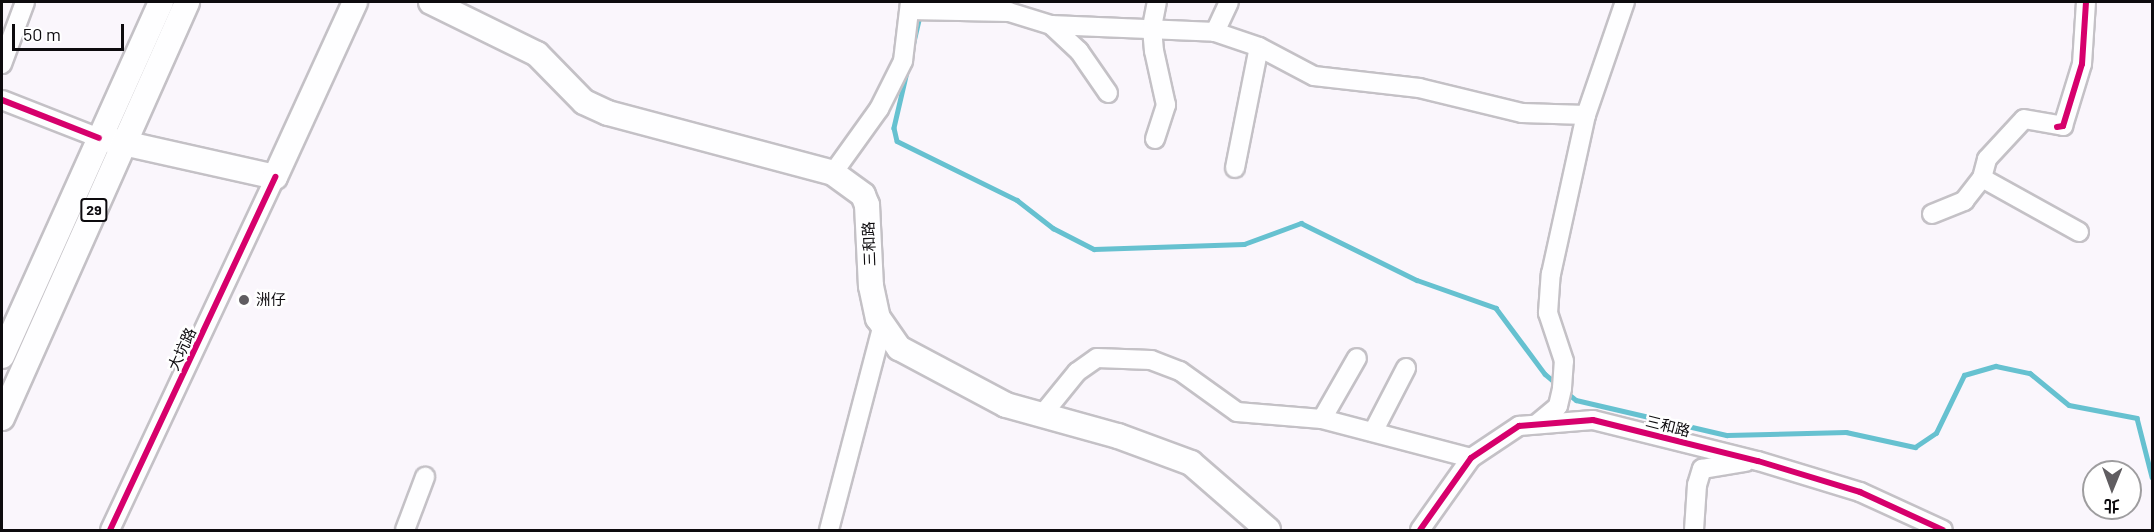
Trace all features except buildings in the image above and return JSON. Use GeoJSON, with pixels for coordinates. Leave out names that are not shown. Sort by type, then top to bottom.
{"type":"FeatureCollection","features":[{"type":"Feature","properties":{"kind":"main road","name":"29"},"geometry":{"type":"LineString","coordinates":[[2,356],[161,2]]}},
{"type":"Feature","properties":{"kind":"main road","name":"29"},"geometry":{"type":"LineString","coordinates":[[2,418],[187,2]]}},
{"type":"Feature","properties":{"kind":"main road","name":"大坑路"},"geometry":{"type":"LineString","coordinates":[[275,177],[355,2]]}},
{"type":"Feature","properties":{"kind":"main road","name":"三和路"},"geometry":{"type":"LineString","coordinates":[[431,2],[537,54],[584,102],[608,113],[833,173],[862,195],[867,205],[871,286],[882,328],[899,348],[960,384],[1006,405],[1118,436],[1191,463],[1268,531]]}},
{"type":"Feature","properties":{"kind":"main road"},"geometry":{"type":"LineString","coordinates":[[99,138],[275,177]]}},
{"type":"Feature","properties":{"kind":"street"},"geometry":{"type":"LineString","coordinates":[[2,64],[25,2]]}},
{"type":"Feature","properties":{"kind":"street"},"geometry":{"type":"LineString","coordinates":[[1155,139],[1166,105],[1156,69],[1152,27],[1157,2]]}},
{"type":"Feature","properties":{"kind":"street"},"geometry":{"type":"LineString","coordinates":[[1215,32],[1229,2]]}},
{"type":"Feature","properties":{"kind":"street"},"geometry":{"type":"LineString","coordinates":[[1538,423],[1558,406],[1562,388],[1564,362],[1548,313],[1551,274],[1586,115],[1624,2]]}},
{"type":"Feature","properties":{"kind":"street"},"geometry":{"type":"LineString","coordinates":[[1932,214],[1964,201],[1982,178],[1988,159],[2024,119],[2057,127],[2063,126],[2082,64],[2086,2]]}},
{"type":"Feature","properties":{"kind":"street"},"geometry":{"type":"LineString","coordinates":[[833,173],[879,109],[903,61],[910,6],[929,12],[1009,12],[1051,25],[1152,27],[1215,32],[1258,47],[1314,76],[1419,88],[1522,113],[1586,115]]}},
{"type":"Feature","properties":{"kind":"street"},"geometry":{"type":"LineString","coordinates":[[1051,25],[1079,51],[1108,93]]}},
{"type":"Feature","properties":{"kind":"street"},"geometry":{"type":"LineString","coordinates":[[1235,168],[1258,47]]}},
{"type":"Feature","properties":{"kind":"street"},"geometry":{"type":"LineString","coordinates":[[2,100],[99,138]]}},
{"type":"Feature","properties":{"kind":"street","name":"大坑路"},"geometry":{"type":"LineString","coordinates":[[110,531],[275,177]]}},
{"type":"Feature","properties":{"kind":"street"},"geometry":{"type":"LineString","coordinates":[[1982,178],[2079,232]]}},
{"type":"Feature","properties":{"kind":"street"},"geometry":{"type":"LineString","coordinates":[[829,531],[882,328]]}},
{"type":"Feature","properties":{"kind":"street"},"geometry":{"type":"LineString","coordinates":[[1042,415],[1077,372],[1097,358],[1151,360],[1180,371],[1238,412],[1322,419],[1471,458]]}},
{"type":"Feature","properties":{"kind":"street"},"geometry":{"type":"LineString","coordinates":[[1322,419],[1357,358]]}},
{"type":"Feature","properties":{"kind":"street"},"geometry":{"type":"LineString","coordinates":[[1372,432],[1406,368]]}},
{"type":"Feature","properties":{"kind":"street","name":"三和路"},"geometry":{"type":"LineString","coordinates":[[1420,531],[1471,458],[1519,426],[1593,420],[1758,461],[1860,492],[1943,531]]}},
{"type":"Feature","properties":{"kind":"street"},"geometry":{"type":"LineString","coordinates":[[1694,531],[1697,485],[1702,469],[1758,461]]}},
{"type":"Feature","properties":{"kind":"street"},"geometry":{"type":"LineString","coordinates":[[405,531],[425,477]]}},
{"type":"Feature","properties":{"kind":"waterway"},"geometry":{"type":"LineString","coordinates":[[920,16],[894,128],[897,141],[1017,200],[1053,228],[1094,249],[1244,244],[1301,223],[1417,280],[1496,308],[1545,374],[1557,384]]}},
{"type":"Feature","properties":{"kind":"waterway"},"geometry":{"type":"LineString","coordinates":[[1565,391],[1576,400],[1727,435],[1846,432],[1915,447],[1936,433],[1964,375],[1996,366],[2030,373],[2069,405],[2137,418],[2152,477]]}},
{"type":"Feature","properties":{"kind":"cycle path"},"geometry":{"type":"LineString","coordinates":[[2057,127],[2063,126],[2082,64],[2086,2]]}},
{"type":"Feature","properties":{"kind":"cycle path"},"geometry":{"type":"LineString","coordinates":[[2,100],[99,138]]}},
{"type":"Feature","properties":{"kind":"cycle path"},"geometry":{"type":"LineString","coordinates":[[110,530],[275,177]]}},
{"type":"Feature","properties":{"kind":"cycle path"},"geometry":{"type":"LineString","coordinates":[[1420,530],[1471,458],[1519,426],[1593,420],[1758,461],[1860,492],[1943,530]]}},
{"type":"Feature","properties":{"kind":"place","name":"洲仔"},"geometry":{"type":"Point","coordinates":[244,300]}}]}
